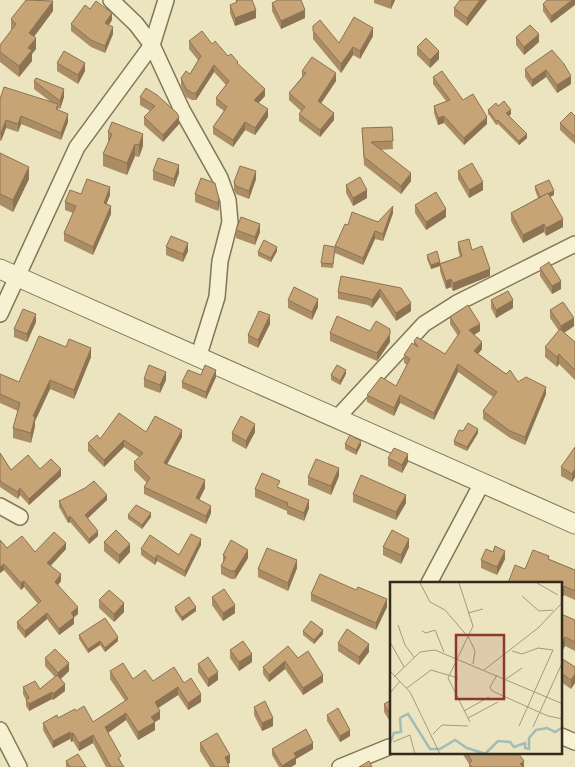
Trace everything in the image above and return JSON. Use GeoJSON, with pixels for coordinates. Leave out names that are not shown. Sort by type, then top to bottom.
{"type":"FeatureCollection","features":[{"type":"Feature","properties":{"kind":"street"},"geometry":{"type":"LineString","coordinates":[[111,0],[136,24],[152,45],[182,110],[220,178],[228,200],[230,222],[220,261],[217,297],[198,358]]}},
{"type":"Feature","properties":{"kind":"street"},"geometry":{"type":"LineString","coordinates":[[0,314],[77,147],[152,45],[166,0]]}},
{"type":"Feature","properties":{"kind":"street"},"geometry":{"type":"LineString","coordinates":[[336,419],[424,324],[456,303],[575,244]]}},
{"type":"Feature","properties":{"kind":"street"},"geometry":{"type":"LineString","coordinates":[[0,269],[575,524]]}},
{"type":"Feature","properties":{"kind":"street"},"geometry":{"type":"LineString","coordinates":[[430,582],[482,483]]}},
{"type":"Feature","properties":{"kind":"street"},"geometry":{"type":"LineString","coordinates":[[0,506],[20,517]]}},
{"type":"Feature","properties":{"kind":"street"},"geometry":{"type":"LineString","coordinates":[[0,730],[19,767]]}},
{"type":"Feature","properties":{"kind":"street"},"geometry":{"type":"LineString","coordinates":[[562,736],[575,742]]}},
{"type":"Feature","properties":{"kind":"street"},"geometry":{"type":"LineString","coordinates":[[340,767],[389,747]]}},
{"type":"Feature","properties":{"kind":"building"},"geometry":{"type":"Polygon","coordinates":[[[26,0],[53,1],[29,33],[36,38],[28,48],[32,50],[19,66],[0,52],[0,45],[16,24],[11,19],[26,0]]]}},
{"type":"Feature","properties":{"kind":"building"},"geometry":{"type":"Polygon","coordinates":[[[236,0],[252,0],[256,10],[235,18],[230,5],[237,2],[236,0]]]}},
{"type":"Feature","properties":{"kind":"building"},"geometry":{"type":"Polygon","coordinates":[[[278,0],[301,0],[305,10],[281,21],[272,3],[278,0]]]}},
{"type":"Feature","properties":{"kind":"building"},"geometry":{"type":"Polygon","coordinates":[[[460,0],[480,0],[467,18],[454,8],[460,0]]]}},
{"type":"Feature","properties":{"kind":"building"},"geometry":{"type":"Polygon","coordinates":[[[547,0],[572,0],[551,16],[543,4],[547,0]]]}},
{"type":"Feature","properties":{"kind":"building"},"geometry":{"type":"Polygon","coordinates":[[[96,1],[112,13],[105,23],[113,27],[105,46],[91,40],[71,24],[85,5],[90,9],[96,1]]]}},
{"type":"Feature","properties":{"kind":"building"},"geometry":{"type":"Polygon","coordinates":[[[354,17],[373,28],[360,51],[353,47],[341,64],[313,31],[313,26],[320,20],[339,43],[354,17]]]}},
{"type":"Feature","properties":{"kind":"building"},"geometry":{"type":"Polygon","coordinates":[[[530,25],[539,34],[524,47],[516,37],[530,25]]]}},
{"type":"Feature","properties":{"kind":"building"},"geometry":{"type":"Polygon","coordinates":[[[202,31],[212,44],[215,41],[228,56],[231,54],[237,63],[265,89],[254,100],[268,109],[255,128],[245,122],[233,140],[213,127],[227,107],[216,98],[229,81],[214,65],[196,93],[186,89],[181,78],[186,71],[190,74],[201,56],[189,41],[202,31]]]}},
{"type":"Feature","properties":{"kind":"building"},"geometry":{"type":"Polygon","coordinates":[[[426,38],[439,51],[430,60],[417,47],[426,38]]]}},
{"type":"Feature","properties":{"kind":"building"},"geometry":{"type":"Polygon","coordinates":[[[552,50],[571,76],[557,85],[546,70],[532,80],[525,69],[552,50]]]}},
{"type":"Feature","properties":{"kind":"building"},"geometry":{"type":"Polygon","coordinates":[[[64,51],[85,63],[78,75],[57,63],[64,51]]]}},
{"type":"Feature","properties":{"kind":"building"},"geometry":{"type":"Polygon","coordinates":[[[312,57],[336,73],[318,101],[334,113],[320,130],[299,114],[305,107],[289,93],[306,73],[302,71],[312,57]]]}},
{"type":"Feature","properties":{"kind":"building"},"geometry":{"type":"Polygon","coordinates":[[[442,71],[463,100],[473,94],[487,117],[464,138],[444,116],[438,118],[434,106],[450,100],[433,77],[442,71]]]}},
{"type":"Feature","properties":{"kind":"building"},"geometry":{"type":"Polygon","coordinates":[[[36,78],[64,89],[60,101],[34,81],[36,78]]]}},
{"type":"Feature","properties":{"kind":"building"},"geometry":{"type":"Polygon","coordinates":[[[4,87],[58,104],[56,109],[68,114],[61,133],[21,116],[18,124],[6,120],[0,133],[0,99],[4,87]]]}},
{"type":"Feature","properties":{"kind":"building"},"geometry":{"type":"Polygon","coordinates":[[[146,88],[157,95],[179,117],[163,135],[144,117],[155,106],[140,97],[146,88]]]}},
{"type":"Feature","properties":{"kind":"building"},"geometry":{"type":"Polygon","coordinates":[[[504,101],[511,110],[506,113],[527,134],[519,141],[498,120],[496,121],[488,110],[496,103],[498,106],[504,101]]]}},
{"type":"Feature","properties":{"kind":"building"},"geometry":{"type":"Polygon","coordinates":[[[571,112],[575,116],[575,137],[560,123],[571,112]]]}},
{"type":"Feature","properties":{"kind":"building"},"geometry":{"type":"Polygon","coordinates":[[[112,122],[143,134],[139,145],[135,144],[127,163],[103,154],[112,134],[108,132],[112,122]]]}},
{"type":"Feature","properties":{"kind":"building"},"geometry":{"type":"Polygon","coordinates":[[[392,127],[393,141],[371,142],[411,173],[401,186],[364,157],[362,128],[392,127]]]}},
{"type":"Feature","properties":{"kind":"building"},"geometry":{"type":"Polygon","coordinates":[[[0,153],[29,167],[13,200],[0,194],[0,153]]]}},
{"type":"Feature","properties":{"kind":"building"},"geometry":{"type":"Polygon","coordinates":[[[158,158],[179,165],[174,179],[153,171],[158,158]]]}},
{"type":"Feature","properties":{"kind":"building"},"geometry":{"type":"Polygon","coordinates":[[[472,163],[483,182],[469,190],[458,171],[472,163]]]}},
{"type":"Feature","properties":{"kind":"building"},"geometry":{"type":"Polygon","coordinates":[[[240,166],[256,171],[249,191],[236,186],[234,182],[240,166]]]}},
{"type":"Feature","properties":{"kind":"building"},"geometry":{"type":"Polygon","coordinates":[[[360,177],[367,190],[353,198],[346,185],[360,177]]]}},
{"type":"Feature","properties":{"kind":"building"},"geometry":{"type":"Polygon","coordinates":[[[201,178],[215,183],[219,199],[218,203],[195,194],[201,178]]]}},
{"type":"Feature","properties":{"kind":"building"},"geometry":{"type":"Polygon","coordinates":[[[87,179],[110,187],[104,203],[111,206],[93,247],[64,233],[76,206],[65,202],[70,190],[81,194],[87,179]]]}},
{"type":"Feature","properties":{"kind":"building"},"geometry":{"type":"Polygon","coordinates":[[[549,180],[554,191],[540,197],[535,186],[549,180]]]}},
{"type":"Feature","properties":{"kind":"building"},"geometry":{"type":"Polygon","coordinates":[[[436,192],[446,209],[426,222],[415,205],[436,192]]]}},
{"type":"Feature","properties":{"kind":"building"},"geometry":{"type":"Polygon","coordinates":[[[548,193],[563,219],[546,228],[544,224],[523,235],[511,213],[548,193]]]}},
{"type":"Feature","properties":{"kind":"building"},"geometry":{"type":"Polygon","coordinates":[[[393,206],[383,234],[375,231],[363,258],[335,246],[345,224],[348,225],[352,212],[378,222],[393,206]]]}},
{"type":"Feature","properties":{"kind":"building"},"geometry":{"type":"Polygon","coordinates":[[[241,217],[260,224],[255,237],[236,230],[241,217]]]}},
{"type":"Feature","properties":{"kind":"building"},"geometry":{"type":"Polygon","coordinates":[[[171,236],[188,243],[183,254],[166,247],[171,236]]]}},
{"type":"Feature","properties":{"kind":"building"},"geometry":{"type":"Polygon","coordinates":[[[469,239],[472,250],[482,246],[490,269],[453,283],[451,279],[446,281],[440,264],[462,256],[458,242],[469,239]]]}},
{"type":"Feature","properties":{"kind":"building"},"geometry":{"type":"Polygon","coordinates":[[[264,240],[277,247],[271,258],[258,252],[264,240]]]}},
{"type":"Feature","properties":{"kind":"building"},"geometry":{"type":"Polygon","coordinates":[[[324,245],[335,247],[333,264],[321,263],[324,245]]]}},
{"type":"Feature","properties":{"kind":"building"},"geometry":{"type":"Polygon","coordinates":[[[437,251],[440,262],[431,265],[427,255],[437,251]]]}},
{"type":"Feature","properties":{"kind":"building"},"geometry":{"type":"Polygon","coordinates":[[[549,262],[561,281],[552,286],[540,268],[549,262]]]}},
{"type":"Feature","properties":{"kind":"building"},"geometry":{"type":"Polygon","coordinates":[[[341,276],[401,288],[411,303],[396,313],[380,289],[372,300],[338,292],[341,276]]]}},
{"type":"Feature","properties":{"kind":"building"},"geometry":{"type":"Polygon","coordinates":[[[294,287],[318,299],[312,312],[288,300],[294,287]]]}},
{"type":"Feature","properties":{"kind":"building"},"geometry":{"type":"Polygon","coordinates":[[[508,291],[513,300],[496,310],[491,300],[508,291]]]}},
{"type":"Feature","properties":{"kind":"building"},"geometry":{"type":"Polygon","coordinates":[[[563,302],[574,318],[561,326],[550,310],[563,302]]]}},
{"type":"Feature","properties":{"kind":"building"},"geometry":{"type":"Polygon","coordinates":[[[468,305],[480,324],[469,330],[482,342],[474,351],[506,374],[510,370],[518,382],[526,377],[546,387],[525,437],[510,431],[483,411],[497,392],[458,364],[434,413],[400,395],[394,408],[367,395],[381,377],[396,386],[410,359],[404,355],[412,343],[418,347],[414,341],[417,337],[445,354],[460,332],[450,317],[468,305]]]}},
{"type":"Feature","properties":{"kind":"building"},"geometry":{"type":"Polygon","coordinates":[[[23,309],[36,314],[27,334],[14,329],[23,309]]]}},
{"type":"Feature","properties":{"kind":"building"},"geometry":{"type":"Polygon","coordinates":[[[259,311],[270,315],[258,340],[248,335],[259,311]]]}},
{"type":"Feature","properties":{"kind":"building"},"geometry":{"type":"Polygon","coordinates":[[[337,316],[370,331],[376,321],[390,329],[390,334],[377,353],[330,333],[337,316]]]}},
{"type":"Feature","properties":{"kind":"building"},"geometry":{"type":"Polygon","coordinates":[[[560,329],[575,342],[575,370],[559,354],[557,357],[545,347],[560,329]]]}},
{"type":"Feature","properties":{"kind":"building"},"geometry":{"type":"Polygon","coordinates":[[[39,336],[66,347],[69,339],[91,348],[74,390],[50,380],[33,416],[35,417],[31,433],[13,428],[20,403],[0,394],[0,374],[19,382],[39,336]]]}},
{"type":"Feature","properties":{"kind":"building"},"geometry":{"type":"Polygon","coordinates":[[[149,365],[166,372],[160,385],[144,379],[149,365]]]}},
{"type":"Feature","properties":{"kind":"building"},"geometry":{"type":"Polygon","coordinates":[[[205,365],[216,370],[206,392],[182,382],[188,370],[201,375],[205,365]]]}},
{"type":"Feature","properties":{"kind":"building"},"geometry":{"type":"Polygon","coordinates":[[[337,365],[346,370],[340,381],[331,375],[337,365]]]}},
{"type":"Feature","properties":{"kind":"building"},"geometry":{"type":"Polygon","coordinates":[[[119,413],[146,432],[155,416],[182,430],[164,463],[205,480],[196,498],[211,506],[206,516],[144,487],[150,478],[134,462],[143,453],[124,440],[104,460],[88,443],[97,435],[100,439],[119,413]]]}},
{"type":"Feature","properties":{"kind":"building"},"geometry":{"type":"Polygon","coordinates":[[[241,416],[255,424],[246,441],[232,433],[241,416]]]}},
{"type":"Feature","properties":{"kind":"building"},"geometry":{"type":"Polygon","coordinates":[[[468,423],[478,429],[467,447],[454,441],[459,430],[463,431],[468,423]]]}},
{"type":"Feature","properties":{"kind":"building"},"geometry":{"type":"Polygon","coordinates":[[[350,435],[361,441],[356,450],[345,444],[350,435]]]}},
{"type":"Feature","properties":{"kind":"building"},"geometry":{"type":"Polygon","coordinates":[[[575,447],[575,469],[572,474],[561,467],[575,447]]]}},
{"type":"Feature","properties":{"kind":"building"},"geometry":{"type":"Polygon","coordinates":[[[394,448],[408,454],[402,465],[388,458],[394,448]]]}},
{"type":"Feature","properties":{"kind":"building"},"geometry":{"type":"Polygon","coordinates":[[[0,453],[11,470],[28,455],[40,469],[51,459],[61,469],[29,499],[20,488],[18,492],[1,482],[0,453]]]}},
{"type":"Feature","properties":{"kind":"building"},"geometry":{"type":"Polygon","coordinates":[[[316,459],[339,468],[331,486],[308,477],[316,459]]]}},
{"type":"Feature","properties":{"kind":"building"},"geometry":{"type":"Polygon","coordinates":[[[262,473],[280,481],[277,487],[309,500],[304,513],[287,506],[288,503],[255,489],[262,473]]]}},
{"type":"Feature","properties":{"kind":"building"},"geometry":{"type":"Polygon","coordinates":[[[361,475],[406,495],[396,512],[353,494],[361,475]]]}},
{"type":"Feature","properties":{"kind":"building"},"geometry":{"type":"Polygon","coordinates":[[[94,481],[107,495],[85,515],[98,531],[89,539],[70,516],[68,518],[59,501],[85,488],[94,481]]]}},
{"type":"Feature","properties":{"kind":"building"},"geometry":{"type":"Polygon","coordinates":[[[136,505],[151,513],[142,525],[128,515],[136,505]]]}},
{"type":"Feature","properties":{"kind":"building"},"geometry":{"type":"Polygon","coordinates":[[[116,530],[130,544],[119,555],[104,542],[116,530]]]}},
{"type":"Feature","properties":{"kind":"building"},"geometry":{"type":"Polygon","coordinates":[[[392,530],[409,539],[401,555],[383,547],[392,530]]]}},
{"type":"Feature","properties":{"kind":"building"},"geometry":{"type":"Polygon","coordinates":[[[54,532],[66,543],[47,563],[61,574],[55,582],[78,607],[71,613],[74,617],[59,629],[47,613],[25,631],[17,622],[41,601],[24,581],[21,583],[4,564],[0,567],[0,540],[7,548],[22,536],[35,552],[54,532]]]}},
{"type":"Feature","properties":{"kind":"building"},"geometry":{"type":"Polygon","coordinates":[[[191,534],[201,539],[185,571],[157,555],[155,559],[141,549],[150,535],[179,555],[191,534]]]}},
{"type":"Feature","properties":{"kind":"building"},"geometry":{"type":"Polygon","coordinates":[[[231,540],[248,550],[235,571],[221,566],[226,557],[223,555],[231,540]]]}},
{"type":"Feature","properties":{"kind":"building"},"geometry":{"type":"Polygon","coordinates":[[[495,546],[505,551],[497,567],[481,560],[486,549],[493,552],[495,546]]]}},
{"type":"Feature","properties":{"kind":"building"},"geometry":{"type":"Polygon","coordinates":[[[267,548],[297,560],[288,583],[258,569],[267,548]]]}},
{"type":"Feature","properties":{"kind":"building"},"geometry":{"type":"Polygon","coordinates":[[[533,550],[549,556],[548,559],[575,570],[575,591],[564,586],[562,590],[562,582],[508,582],[515,565],[525,569],[533,550]]]}},
{"type":"Feature","properties":{"kind":"building"},"geometry":{"type":"Polygon","coordinates":[[[320,574],[356,590],[358,587],[387,599],[376,623],[311,594],[320,574]]]}},
{"type":"Feature","properties":{"kind":"building"},"geometry":{"type":"Polygon","coordinates":[[[224,589],[235,605],[223,613],[212,597],[224,589]]]}},
{"type":"Feature","properties":{"kind":"building"},"geometry":{"type":"Polygon","coordinates":[[[109,590],[124,603],[114,614],[99,600],[109,590]]]}},
{"type":"Feature","properties":{"kind":"building"},"geometry":{"type":"Polygon","coordinates":[[[189,597],[196,607],[182,617],[175,607],[189,597]]]}},
{"type":"Feature","properties":{"kind":"building"},"geometry":{"type":"Polygon","coordinates":[[[562,614],[575,620],[575,642],[565,637],[562,643],[562,614]]]}},
{"type":"Feature","properties":{"kind":"building"},"geometry":{"type":"Polygon","coordinates":[[[105,618],[118,637],[105,648],[100,641],[88,649],[79,635],[105,618]]]}},
{"type":"Feature","properties":{"kind":"building"},"geometry":{"type":"Polygon","coordinates":[[[311,621],[323,630],[314,640],[303,631],[311,621]]]}},
{"type":"Feature","properties":{"kind":"building"},"geometry":{"type":"Polygon","coordinates":[[[347,629],[369,644],[359,657],[338,643],[347,629]]]}},
{"type":"Feature","properties":{"kind":"building"},"geometry":{"type":"Polygon","coordinates":[[[243,641],[252,654],[239,662],[230,650],[243,641]]]}},
{"type":"Feature","properties":{"kind":"building"},"geometry":{"type":"Polygon","coordinates":[[[288,646],[298,658],[308,651],[323,675],[303,688],[285,661],[269,675],[263,667],[288,646]]]}},
{"type":"Feature","properties":{"kind":"building"},"geometry":{"type":"Polygon","coordinates":[[[55,649],[69,663],[58,673],[45,658],[55,649]]]}},
{"type":"Feature","properties":{"kind":"building"},"geometry":{"type":"Polygon","coordinates":[[[208,657],[218,672],[208,679],[198,664],[208,657]]]}},
{"type":"Feature","properties":{"kind":"building"},"geometry":{"type":"Polygon","coordinates":[[[562,659],[575,667],[575,674],[571,680],[562,674],[562,659]]]}},
{"type":"Feature","properties":{"kind":"building"},"geometry":{"type":"Polygon","coordinates":[[[123,663],[133,679],[145,670],[153,681],[174,667],[184,683],[191,678],[201,694],[188,703],[178,687],[155,702],[160,711],[151,717],[155,722],[138,732],[126,713],[105,727],[121,756],[118,758],[124,767],[111,767],[93,735],[79,743],[73,733],[71,734],[70,732],[53,741],[43,723],[57,715],[58,718],[84,706],[93,722],[128,699],[110,671],[123,663]]]}},
{"type":"Feature","properties":{"kind":"building"},"geometry":{"type":"Polygon","coordinates":[[[57,675],[65,684],[53,694],[52,692],[29,704],[26,700],[29,698],[23,687],[35,681],[40,689],[57,675]]]}},
{"type":"Feature","properties":{"kind":"building"},"geometry":{"type":"Polygon","coordinates":[[[265,701],[273,718],[262,723],[254,707],[265,701]]]}},
{"type":"Feature","properties":{"kind":"building"},"geometry":{"type":"Polygon","coordinates":[[[390,701],[390,713],[384,704],[390,701]]]}},
{"type":"Feature","properties":{"kind":"building"},"geometry":{"type":"Polygon","coordinates":[[[338,708],[350,730],[340,736],[327,715],[338,708]]]}},
{"type":"Feature","properties":{"kind":"building"},"geometry":{"type":"Polygon","coordinates":[[[306,729],[313,743],[294,753],[296,757],[282,766],[272,749],[306,729]]]}},
{"type":"Feature","properties":{"kind":"building"},"geometry":{"type":"Polygon","coordinates":[[[217,733],[230,755],[225,757],[229,767],[215,767],[200,743],[217,733]]]}},
{"type":"Feature","properties":{"kind":"building"},"geometry":{"type":"Polygon","coordinates":[[[78,754],[86,767],[70,767],[66,761],[78,754]]]}},
{"type":"Feature","properties":{"kind":"building"},"geometry":{"type":"Polygon","coordinates":[[[468,754],[519,754],[524,761],[520,764],[524,767],[472,767],[469,764],[472,761],[468,754]]]}},
{"type":"Feature","properties":{"kind":"building"},"geometry":{"type":"Polygon","coordinates":[[[369,761],[372,767],[359,767],[369,761]]]}}]}
